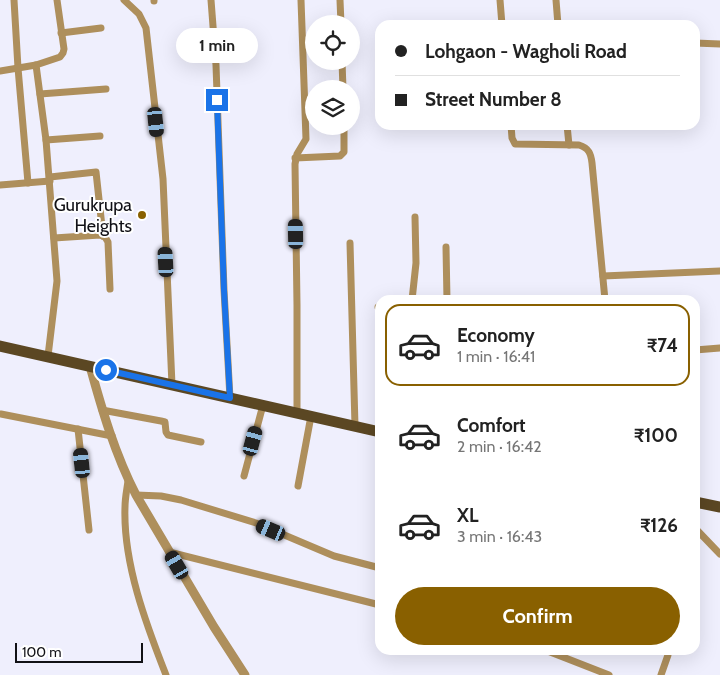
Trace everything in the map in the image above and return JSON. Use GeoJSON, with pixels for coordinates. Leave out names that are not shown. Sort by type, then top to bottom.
{"type":"FeatureCollection","features":[{"type":"Feature","properties":{"kind":"main road"},"geometry":{"type":"LineString","coordinates":[[0,346],[375,431]]}},
{"type":"Feature","properties":{"kind":"main road"},"geometry":{"type":"LineString","coordinates":[[700,503],[720,507]]}},
{"type":"Feature","properties":{"kind":"street"},"geometry":{"type":"LineString","coordinates":[[14,0],[28,183]]}},
{"type":"Feature","properties":{"kind":"street"},"geometry":{"type":"LineString","coordinates":[[0,71],[36,65],[60,57],[64,49],[57,0]]}},
{"type":"Feature","properties":{"kind":"street"},"geometry":{"type":"LineString","coordinates":[[124,0],[139,14],[146,28],[162,179],[172,385]]}},
{"type":"Feature","properties":{"kind":"street"},"geometry":{"type":"LineString","coordinates":[[211,0],[216,65],[230,398]]}},
{"type":"Feature","properties":{"kind":"street"},"geometry":{"type":"LineString","coordinates":[[297,413],[295,164],[296,158],[306,139],[302,0]]}},
{"type":"Feature","properties":{"kind":"street"},"geometry":{"type":"LineString","coordinates":[[340,0],[341,15]]}},
{"type":"Feature","properties":{"kind":"street"},"geometry":{"type":"LineString","coordinates":[[500,0],[502,20]]}},
{"type":"Feature","properties":{"kind":"street"},"geometry":{"type":"LineString","coordinates":[[556,0],[558,20]]}},
{"type":"Feature","properties":{"kind":"street"},"geometry":{"type":"LineString","coordinates":[[62,32],[101,28]]}},
{"type":"Feature","properties":{"kind":"street"},"geometry":{"type":"LineString","coordinates":[[700,43],[720,44]]}},
{"type":"Feature","properties":{"kind":"street"},"geometry":{"type":"LineString","coordinates":[[36,65],[50,179],[57,281],[48,356]]}},
{"type":"Feature","properties":{"kind":"street"},"geometry":{"type":"LineString","coordinates":[[40,94],[106,89]]}},
{"type":"Feature","properties":{"kind":"street"},"geometry":{"type":"LineString","coordinates":[[511,130],[515,144],[584,146],[590,152],[605,295]]}},
{"type":"Feature","properties":{"kind":"street"},"geometry":{"type":"LineString","coordinates":[[568,130],[569,145]]}},
{"type":"Feature","properties":{"kind":"street"},"geometry":{"type":"LineString","coordinates":[[296,158],[340,156],[344,152],[344,135]]}},
{"type":"Feature","properties":{"kind":"street"},"geometry":{"type":"LineString","coordinates":[[46,140],[100,136]]}},
{"type":"Feature","properties":{"kind":"street"},"geometry":{"type":"LineString","coordinates":[[0,185],[28,183],[96,172],[103,236],[108,242],[110,289]]}},
{"type":"Feature","properties":{"kind":"street"},"geometry":{"type":"LineString","coordinates":[[413,295],[416,263],[415,217]]}},
{"type":"Feature","properties":{"kind":"street"},"geometry":{"type":"LineString","coordinates":[[54,238],[103,236]]}},
{"type":"Feature","properties":{"kind":"street"},"geometry":{"type":"LineString","coordinates":[[350,243],[355,426]]}},
{"type":"Feature","properties":{"kind":"street"},"geometry":{"type":"LineString","coordinates":[[446,247],[447,295]]}},
{"type":"Feature","properties":{"kind":"street"},"geometry":{"type":"LineString","coordinates":[[603,276],[720,271]]}},
{"type":"Feature","properties":{"kind":"street"},"geometry":{"type":"LineString","coordinates":[[700,350],[720,348]]}},
{"type":"Feature","properties":{"kind":"street"},"geometry":{"type":"LineString","coordinates":[[90,366],[102,410],[128,480],[169,552],[244,675]]}},
{"type":"Feature","properties":{"kind":"street"},"geometry":{"type":"LineString","coordinates":[[244,476],[263,405]]}},
{"type":"Feature","properties":{"kind":"street"},"geometry":{"type":"LineString","coordinates":[[102,410],[162,420],[165,422],[168,435],[201,442]]}},
{"type":"Feature","properties":{"kind":"street"},"geometry":{"type":"LineString","coordinates":[[1,414],[112,436]]}},
{"type":"Feature","properties":{"kind":"street"},"geometry":{"type":"LineString","coordinates":[[298,486],[311,416]]}},
{"type":"Feature","properties":{"kind":"street"},"geometry":{"type":"LineString","coordinates":[[78,429],[89,530]]}},
{"type":"Feature","properties":{"kind":"street"},"geometry":{"type":"LineString","coordinates":[[128,480],[125,506],[130,566],[144,617],[166,675]]}},
{"type":"Feature","properties":{"kind":"street"},"geometry":{"type":"LineString","coordinates":[[136,496],[161,496],[181,500],[256,524],[334,556],[375,567]]}},
{"type":"Feature","properties":{"kind":"street"},"geometry":{"type":"LineString","coordinates":[[700,533],[720,554]]}},
{"type":"Feature","properties":{"kind":"street"},"geometry":{"type":"LineString","coordinates":[[169,552],[375,604]]}},
{"type":"Feature","properties":{"kind":"street"},"geometry":{"type":"LineString","coordinates":[[558,655],[608,675]]}},
{"type":"Feature","properties":{"kind":"street"},"geometry":{"type":"LineString","coordinates":[[662,675],[668,655]]}},
{"type":"Feature","properties":{"kind":"place","name":"Gurukrupa Heights"},"geometry":{"type":"Point","coordinates":[142,215]}},
{"type":"Feature","properties":{"kind":"route"},"geometry":{"type":"LineString","coordinates":[[106,370],[230,398],[217,100]]}}]}
